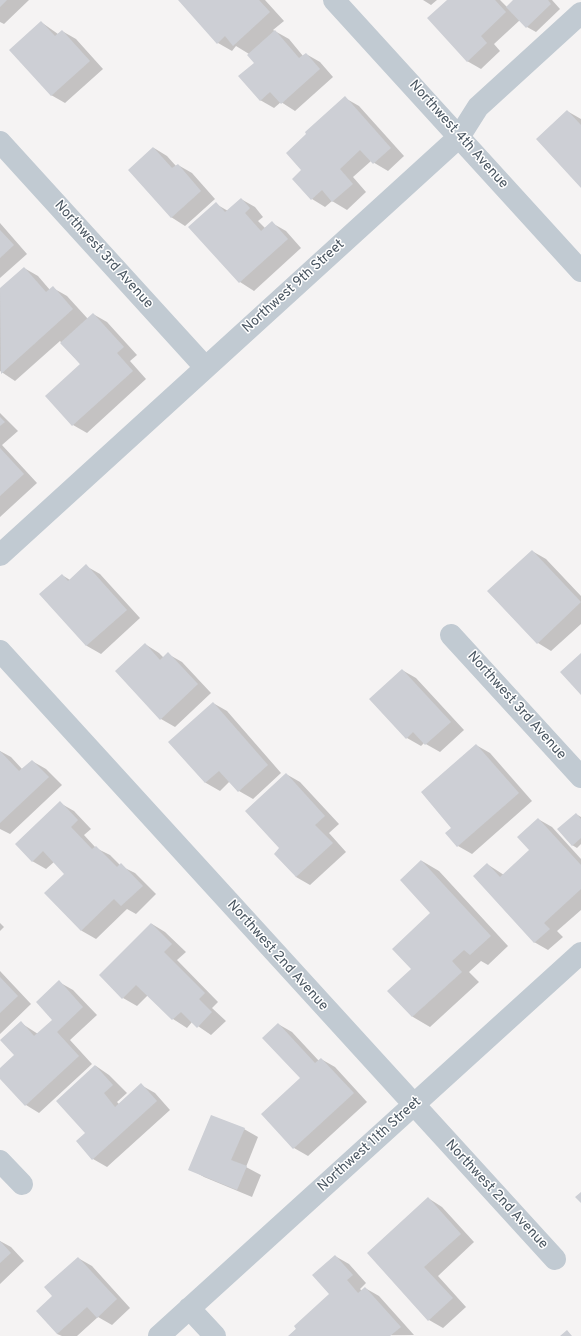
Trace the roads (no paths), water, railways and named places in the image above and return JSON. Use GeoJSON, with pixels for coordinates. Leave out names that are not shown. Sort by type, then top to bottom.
{"type":"FeatureCollection","features":[{"type":"Feature","properties":{"kind":"street","name":"Northwest 4th Avenue"},"geometry":{"type":"LineString","coordinates":[[334,0],[581,271]]}},
{"type":"Feature","properties":{"kind":"street","name":"Northwest 9th Street"},"geometry":{"type":"LineString","coordinates":[[0,555],[459,137],[478,107],[581,13]]}},
{"type":"Feature","properties":{"kind":"street","name":"Northwest 3rd Avenue"},"geometry":{"type":"LineString","coordinates":[[0,142],[205,367]]}},
{"type":"Feature","properties":{"kind":"street","name":"Northwest 3rd Avenue"},"geometry":{"type":"LineString","coordinates":[[451,634],[581,778]]}},
{"type":"Feature","properties":{"kind":"street","name":"Northwest 2nd Avenue"},"geometry":{"type":"LineString","coordinates":[[0,651],[555,1259]]}},
{"type":"Feature","properties":{"kind":"street","name":"Northwest 11th Street"},"geometry":{"type":"LineString","coordinates":[[159,1336],[581,953]]}},
{"type":"Feature","properties":{"kind":"street"},"geometry":{"type":"LineString","coordinates":[[0,1160],[22,1184]]}},
{"type":"Feature","properties":{"kind":"street"},"geometry":{"type":"LineString","coordinates":[[189,1308],[215,1336]]}}]}
